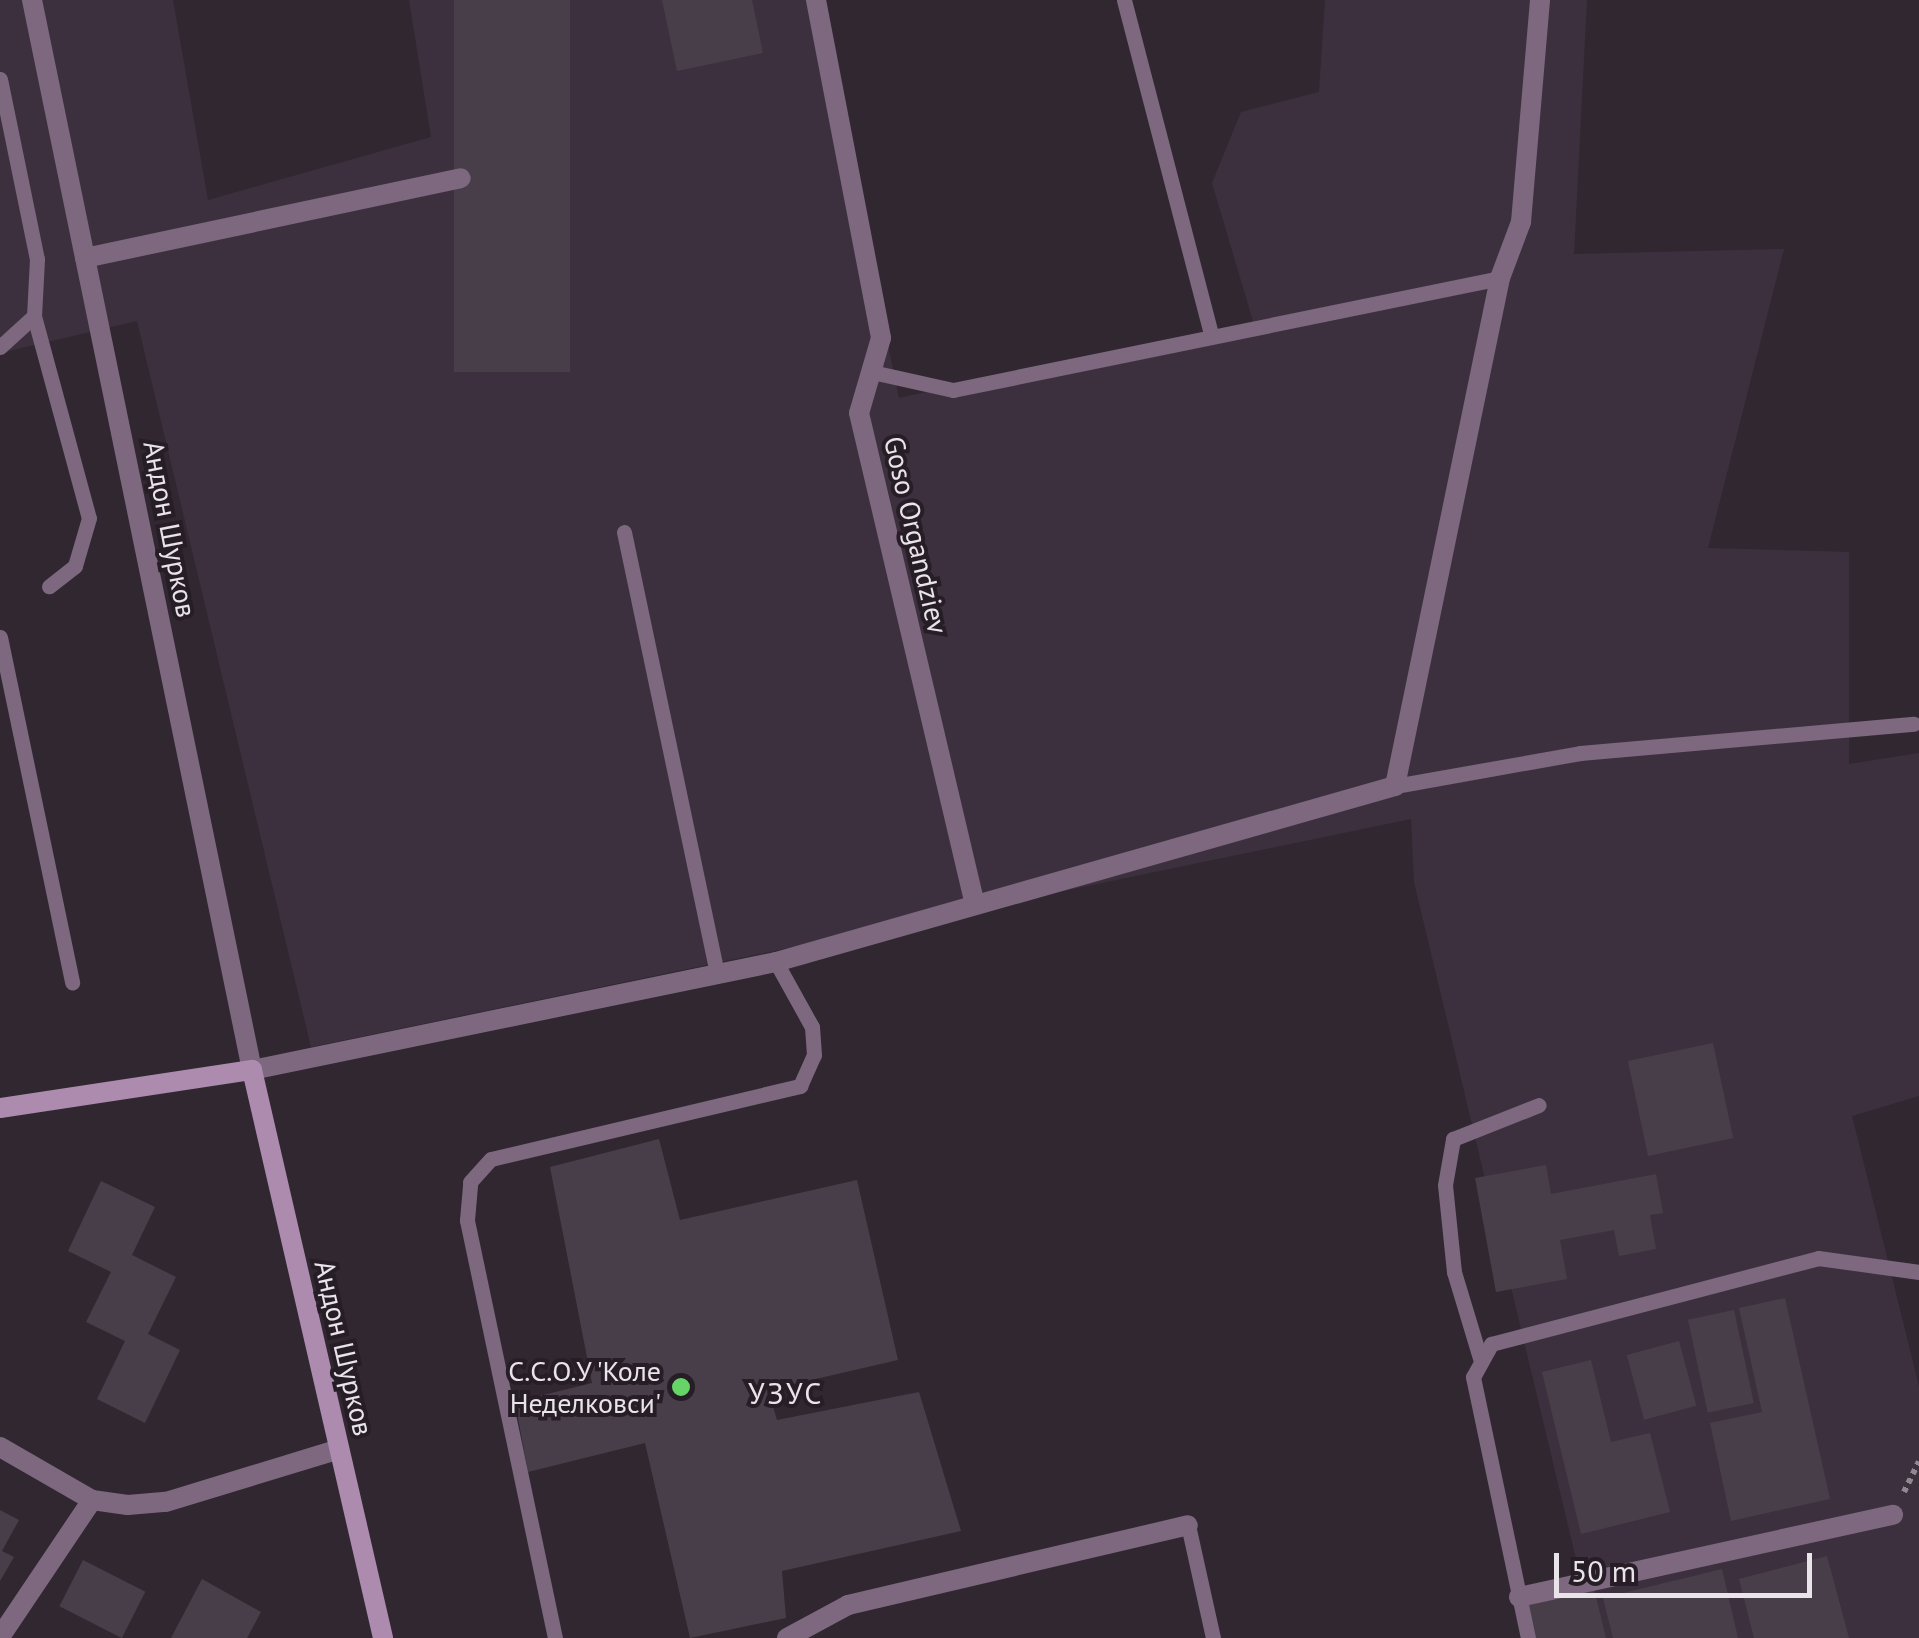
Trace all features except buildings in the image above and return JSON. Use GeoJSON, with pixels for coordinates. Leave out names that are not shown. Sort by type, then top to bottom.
{"type":"FeatureCollection","features":[{"type":"Feature","properties":{"kind":"main road"},"geometry":{"type":"LineString","coordinates":[[0,1108],[252,1070]]}},
{"type":"Feature","properties":{"kind":"main road","name":"Андон Шурков"},"geometry":{"type":"LineString","coordinates":[[252,1070],[382,1638]]}},
{"type":"Feature","properties":{"kind":"street","name":"Андон Шурков"},"geometry":{"type":"LineString","coordinates":[[32,0],[252,1070]]}},
{"type":"Feature","properties":{"kind":"street","name":"Goso Organdziev"},"geometry":{"type":"LineString","coordinates":[[816,0],[881,338],[860,413],[975,905]]}},
{"type":"Feature","properties":{"kind":"street"},"geometry":{"type":"LineString","coordinates":[[252,1070],[776,962],[1394,786],[1500,278],[1530,170],[1540,0]]}},
{"type":"Feature","properties":{"kind":"street"},"geometry":{"type":"LineString","coordinates":[[85,258],[461,178]]}},
{"type":"Feature","properties":{"kind":"street"},"geometry":{"type":"LineString","coordinates":[[0,1447],[92,1500],[166,1502],[339,1449]]}},
{"type":"Feature","properties":{"kind":"street"},"geometry":{"type":"LineString","coordinates":[[0,1637],[92,1500]]}},
{"type":"Feature","properties":{"kind":"street"},"geometry":{"type":"LineString","coordinates":[[1519,1597],[1893,1515]]}},
{"type":"Feature","properties":{"kind":"street"},"geometry":{"type":"LineString","coordinates":[[787,1638],[848,1606],[1188,1525]]}},
{"type":"Feature","properties":{"kind":"lane"},"geometry":{"type":"LineString","coordinates":[[1124,0],[1211,333]]}},
{"type":"Feature","properties":{"kind":"lane"},"geometry":{"type":"LineString","coordinates":[[0,79],[37,260],[34,316],[90,518],[75,566],[50,586]]}},
{"type":"Feature","properties":{"kind":"lane"},"geometry":{"type":"LineString","coordinates":[[872,372],[953,390],[1211,333],[1500,278]]}},
{"type":"Feature","properties":{"kind":"lane"},"geometry":{"type":"LineString","coordinates":[[0,347],[34,316]]}},
{"type":"Feature","properties":{"kind":"lane"},"geometry":{"type":"LineString","coordinates":[[624,532],[717,974]]}},
{"type":"Feature","properties":{"kind":"lane"},"geometry":{"type":"LineString","coordinates":[[0,637],[72,983]]}},
{"type":"Feature","properties":{"kind":"lane"},"geometry":{"type":"LineString","coordinates":[[1394,786],[1580,753],[1914,724]]}},
{"type":"Feature","properties":{"kind":"lane"},"geometry":{"type":"LineString","coordinates":[[556,1638],[467,1220],[470,1182],[492,1159],[800,1086],[814,1055],[812,1026],[776,962]]}},
{"type":"Feature","properties":{"kind":"lane"},"geometry":{"type":"LineString","coordinates":[[1480,1358],[1454,1272],[1445,1185],[1453,1139],[1539,1105]]}},
{"type":"Feature","properties":{"kind":"lane"},"geometry":{"type":"LineString","coordinates":[[1528,1638],[1473,1377],[1491,1344],[1818,1258],[1919,1272]]}},
{"type":"Feature","properties":{"kind":"lane"},"geometry":{"type":"LineString","coordinates":[[1188,1525],[1213,1638]]}},
{"type":"Feature","properties":{"kind":"shaded area"},"geometry":{"type":"Polygon","coordinates":[[[0,0],[173,0],[208,200],[431,137],[409,0],[816,0],[899,398],[1253,321],[1212,183],[1241,112],[1319,92],[1325,0],[1587,0],[1574,254],[1784,249],[1708,548],[1849,552],[1849,764],[1919,753],[1919,1096],[1852,1116],[1919,1386],[1919,1638],[1595,1638],[1414,882],[1411,819],[311,1047],[137,321],[0,353],[0,0]]]}},
{"type":"Feature","properties":{"kind":"place","name":"С.С.О.У 'Коле Неделковси'"},"geometry":{"type":"Point","coordinates":[681,1387]}},
{"type":"Feature","properties":{"kind":"district","name":"УЗУС"},"geometry":{"type":"Point","coordinates":[786,1393]}}]}
